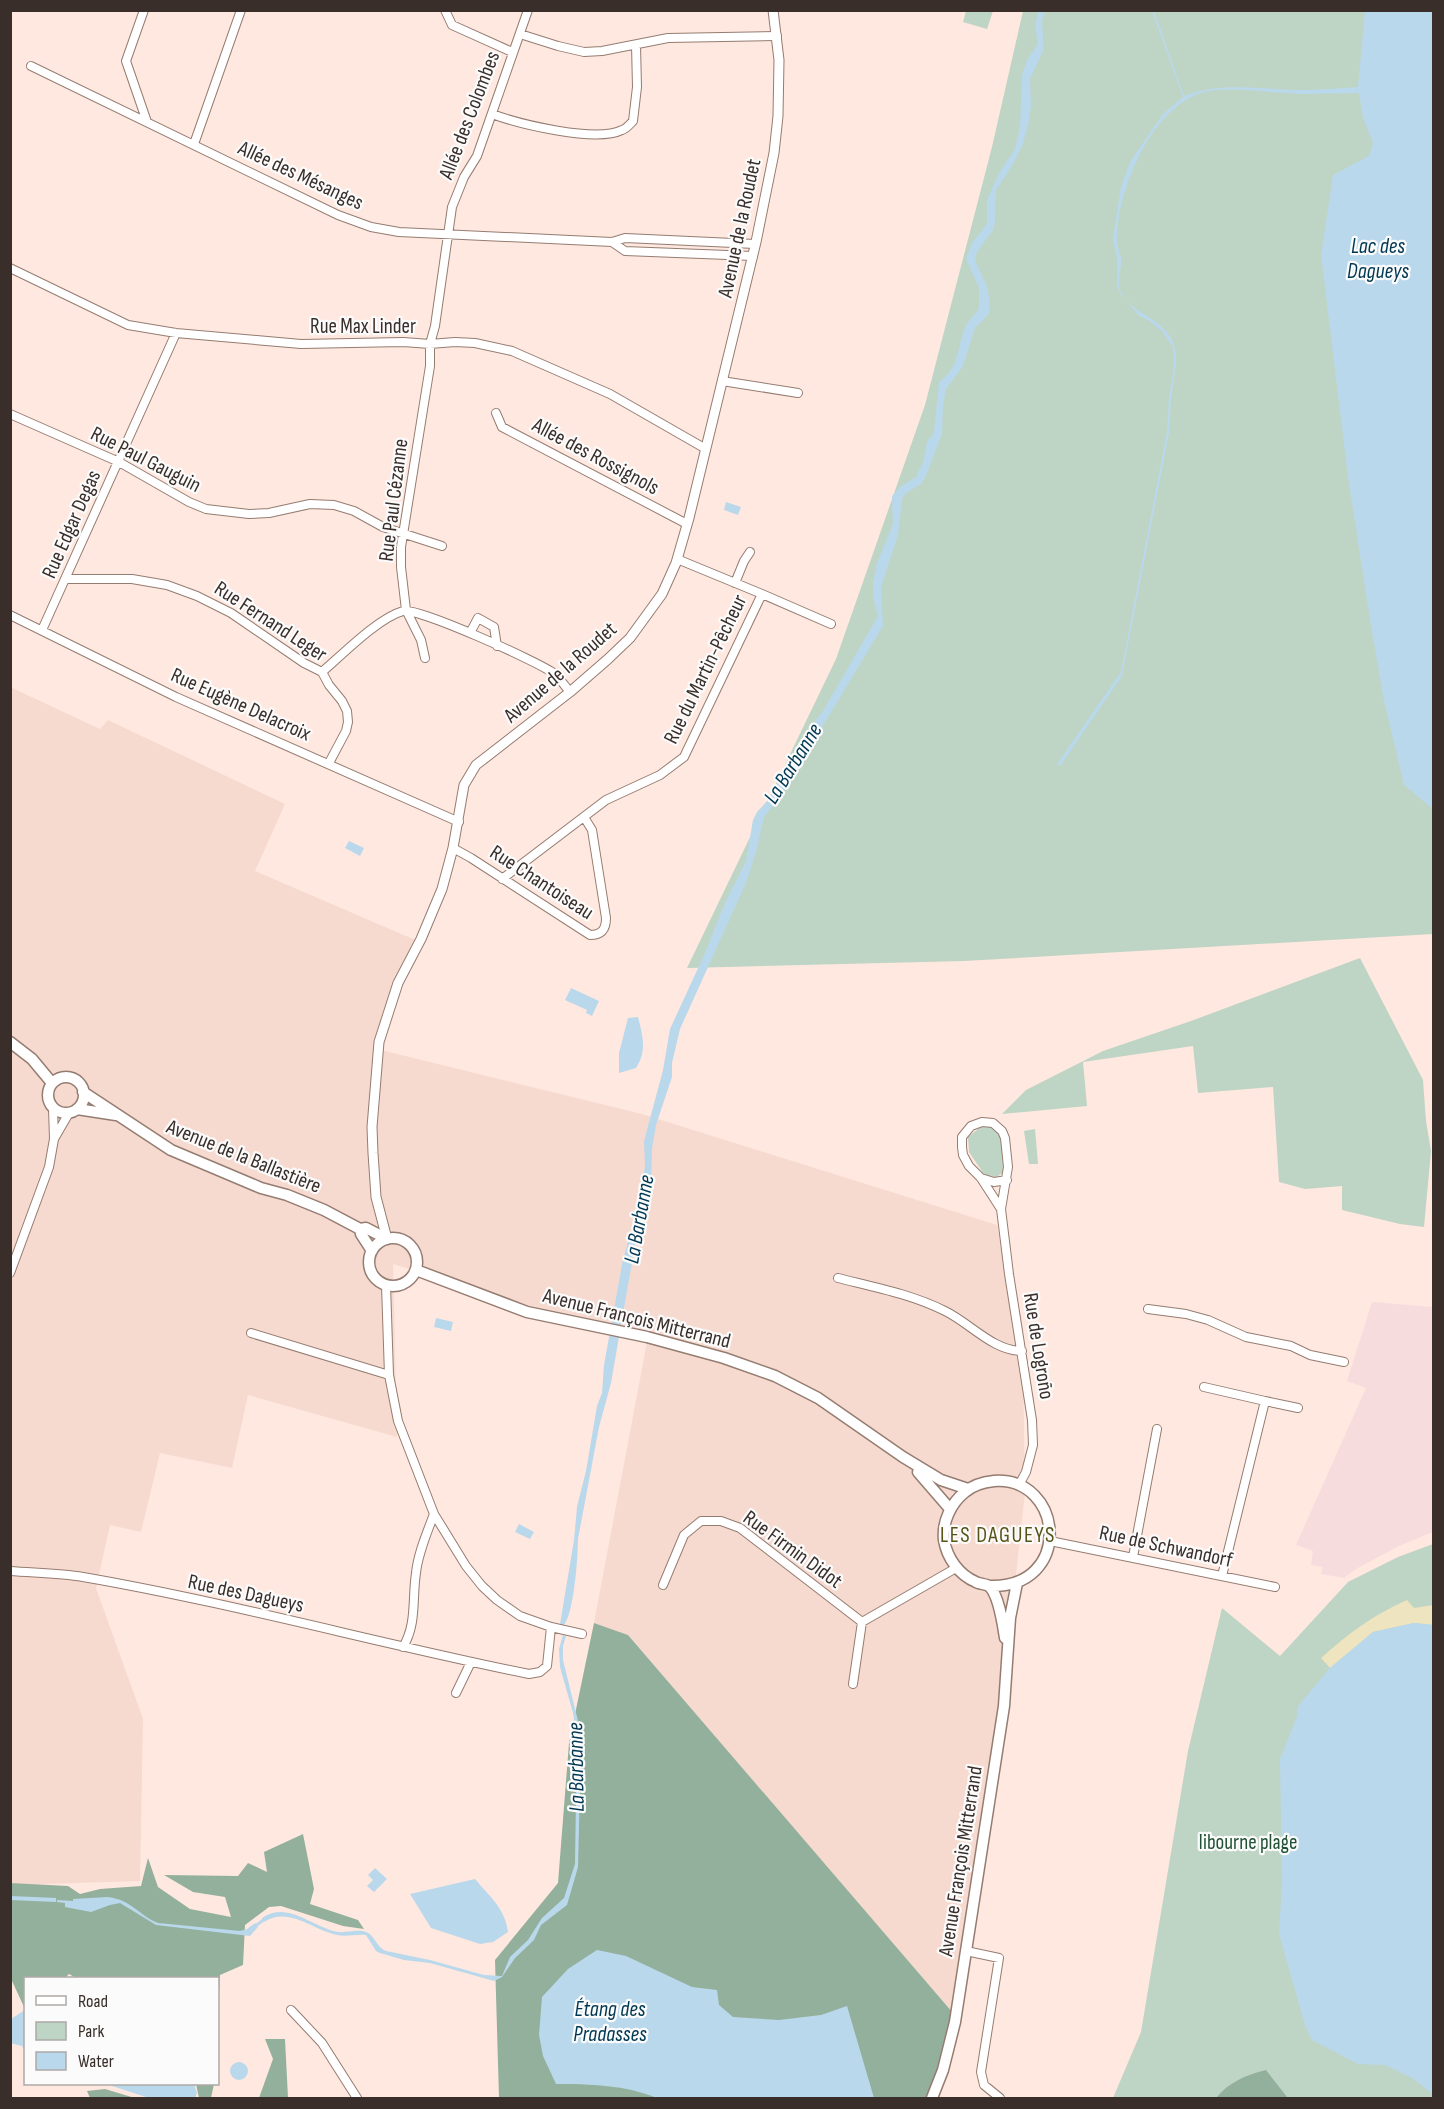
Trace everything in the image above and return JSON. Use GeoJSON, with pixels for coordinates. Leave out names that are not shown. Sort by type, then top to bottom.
{"type":"FeatureCollection","features":[{"type":"Feature","properties":{"kind":"main road"},"geometry":{"type":"LineString","coordinates":[[10,1042],[32,1059],[52,1083]]}},
{"type":"Feature","properties":{"kind":"main road"},"geometry":{"type":"LineString","coordinates":[[64,1077],[77,1081],[83,1092],[83,1098],[73,1111],[61,1112],[53,1108],[48,1096],[52,1083],[64,1077]]}},
{"type":"Feature","properties":{"kind":"main road","name":"Avenue de la Ballastière"},"geometry":{"type":"LineString","coordinates":[[83,1092],[171,1150],[261,1188],[315,1206],[387,1239]]}},
{"type":"Feature","properties":{"kind":"main road","name":"Avenue de la Ballastière"},"geometry":{"type":"LineString","coordinates":[[73,1111],[116,1115]]}},
{"type":"Feature","properties":{"kind":"main road"},"geometry":{"type":"LineString","coordinates":[[363,1228],[361,1234],[372,1251]]}},
{"type":"Feature","properties":{"kind":"main road"},"geometry":{"type":"LineString","coordinates":[[387,1239],[402,1240],[413,1249],[416,1256],[416,1270],[405,1283],[399,1286],[379,1282],[370,1270],[369,1262],[372,1251],[387,1239]]}},
{"type":"Feature","properties":{"kind":"main road","name":"Avenue François Mitterrand"},"geometry":{"type":"LineString","coordinates":[[416,1270],[527,1312],[646,1336],[724,1358],[775,1376],[818,1398],[903,1457],[941,1480],[968,1490]]}},
{"type":"Feature","properties":{"kind":"main road","name":"Avenue François Mitterrand"},"geometry":{"type":"LineString","coordinates":[[903,1457],[926,1479],[950,1509]]}},
{"type":"Feature","properties":{"kind":"main road"},"geometry":{"type":"LineString","coordinates":[[1002,1481],[1019,1485],[1033,1495],[1044,1508],[1050,1524],[1050,1541],[1046,1555],[1039,1567],[1017,1583],[1003,1587],[988,1586],[971,1580],[956,1568],[948,1555],[944,1539],[945,1524],[950,1509],[968,1490],[984,1482],[1002,1481]]}},
{"type":"Feature","properties":{"kind":"main road","name":"Avenue François Mitterrand"},"geometry":{"type":"LineString","coordinates":[[932,2098],[943,2070],[955,2022],[1004,1706],[1010,1618],[1017,1583]]}},
{"type":"Feature","properties":{"kind":"main road","name":"Avenue François Mitterrand"},"geometry":{"type":"LineString","coordinates":[[988,1586],[997,1600],[1009,1656]]}},
{"type":"Feature","properties":{"kind":"street"},"geometry":{"type":"LineString","coordinates":[[144,10],[126,61],[147,122]]}},
{"type":"Feature","properties":{"kind":"street"},"geometry":{"type":"LineString","coordinates":[[194,144],[241,10]]}},
{"type":"Feature","properties":{"kind":"street"},"geometry":{"type":"LineString","coordinates":[[445,10],[452,25],[512,52]]}},
{"type":"Feature","properties":{"kind":"street","name":"Allée des Colombes"},"geometry":{"type":"LineString","coordinates":[[430,344],[435,327],[452,207],[464,177],[477,156],[528,10]]}},
{"type":"Feature","properties":{"kind":"street","name":"Avenue de la Roudet"},"geometry":{"type":"LineString","coordinates":[[387,1239],[374,1182],[372,1127],[379,1042],[398,983],[421,939],[442,889],[459,822],[464,785],[476,765],[570,692],[630,638],[662,594],[677,559],[756,244],[774,153],[778,116],[777,36],[773,10]]}},
{"type":"Feature","properties":{"kind":"street"},"geometry":{"type":"LineString","coordinates":[[520,34],[584,52],[602,51],[668,38],[777,36]]}},
{"type":"Feature","properties":{"kind":"street"},"geometry":{"type":"LineString","coordinates":[[492,114],[547,130],[601,135],[622,130],[633,121],[637,87],[636,45]]}},
{"type":"Feature","properties":{"kind":"street","name":"Allée des Mésanges"},"geometry":{"type":"LineString","coordinates":[[31,66],[338,215],[370,227],[399,232],[612,242],[625,238],[756,244]]}},
{"type":"Feature","properties":{"kind":"street","name":"Allée des Mésanges"},"geometry":{"type":"LineString","coordinates":[[612,242],[625,251],[753,256]]}},
{"type":"Feature","properties":{"kind":"street","name":"Rue Max Linder"},"geometry":{"type":"LineString","coordinates":[[10,268],[128,325],[176,333],[301,344],[475,343],[512,351],[610,394],[706,449]]}},
{"type":"Feature","properties":{"kind":"street","name":"Rue Edgar Degas"},"geometry":{"type":"LineString","coordinates":[[42,630],[67,579],[176,333]]}},
{"type":"Feature","properties":{"kind":"street","name":"Rue Paul Cézanne"},"geometry":{"type":"LineString","coordinates":[[425,658],[421,640],[406,610],[400,567],[403,534],[430,366],[430,344]]}},
{"type":"Feature","properties":{"kind":"street"},"geometry":{"type":"LineString","coordinates":[[722,381],[798,393]]}},
{"type":"Feature","properties":{"kind":"street","name":"Allée des Rossignols"},"geometry":{"type":"LineString","coordinates":[[496,413],[502,428],[687,524]]}},
{"type":"Feature","properties":{"kind":"street","name":"Rue Paul Gauguin"},"geometry":{"type":"LineString","coordinates":[[10,414],[119,462],[189,502],[206,509],[249,514],[269,513],[310,504],[334,505],[354,512],[383,527],[442,546]]}},
{"type":"Feature","properties":{"kind":"street","name":"Rue du Martin-Pêcheur"},"geometry":{"type":"LineString","coordinates":[[735,583],[750,552]]}},
{"type":"Feature","properties":{"kind":"street","name":"Rue du Martin-Pêcheur"},"geometry":{"type":"LineString","coordinates":[[677,559],[831,624]]}},
{"type":"Feature","properties":{"kind":"street","name":"Rue Fernand Leger"},"geometry":{"type":"LineString","coordinates":[[67,579],[132,579],[167,585],[197,596],[231,613],[304,663],[322,672],[329,685],[342,700],[347,711],[348,722],[346,731],[329,764]]}},
{"type":"Feature","properties":{"kind":"street","name":"Rue du Martin-Pêcheur"},"geometry":{"type":"LineString","coordinates":[[502,879],[606,800],[660,775],[684,757],[762,594]]}},
{"type":"Feature","properties":{"kind":"street"},"geometry":{"type":"LineString","coordinates":[[322,672],[384,620],[406,610],[429,616],[497,646],[555,675],[570,692]]}},
{"type":"Feature","properties":{"kind":"street","name":"Rue Eugène Delacroix"},"geometry":{"type":"LineString","coordinates":[[10,615],[176,697],[459,822]]}},
{"type":"Feature","properties":{"kind":"street"},"geometry":{"type":"LineString","coordinates":[[470,633],[478,618],[494,627],[497,646]]}},
{"type":"Feature","properties":{"kind":"street","name":"Rue Chantoiseau"},"geometry":{"type":"LineString","coordinates":[[453,848],[590,935],[602,932],[606,926],[606,918],[592,830],[584,817]]}},
{"type":"Feature","properties":{"kind":"street"},"geometry":{"type":"LineString","coordinates":[[10,1273],[45,1180],[54,1139],[53,1108]]}},
{"type":"Feature","properties":{"kind":"street"},"geometry":{"type":"LineString","coordinates":[[54,1139],[73,1111]]}},
{"type":"Feature","properties":{"kind":"street","name":"Rue de Logroño"},"geometry":{"type":"LineString","coordinates":[[1001,1209],[963,1155],[962,1137],[970,1126],[982,1122],[993,1124],[1002,1131],[1005,1138],[1008,1167],[1001,1209],[1032,1420],[1033,1445],[1026,1472],[1019,1485]]}},
{"type":"Feature","properties":{"kind":"street"},"geometry":{"type":"LineString","coordinates":[[981,1178],[994,1182],[1007,1180]]}},
{"type":"Feature","properties":{"kind":"street"},"geometry":{"type":"LineString","coordinates":[[363,1228],[381,1215]]}},
{"type":"Feature","properties":{"kind":"street"},"geometry":{"type":"LineString","coordinates":[[838,1278],[920,1300],[946,1311],[1006,1349],[1022,1351]]}},
{"type":"Feature","properties":{"kind":"street"},"geometry":{"type":"LineString","coordinates":[[386,1285],[389,1375],[398,1421],[434,1514],[466,1566],[482,1586],[520,1616],[551,1627],[582,1634]]}},
{"type":"Feature","properties":{"kind":"street"},"geometry":{"type":"LineString","coordinates":[[1148,1309],[1186,1314],[1208,1320],[1246,1337],[1291,1346],[1310,1355],[1344,1362]]}},
{"type":"Feature","properties":{"kind":"street"},"geometry":{"type":"LineString","coordinates":[[251,1333],[389,1375]]}},
{"type":"Feature","properties":{"kind":"street"},"geometry":{"type":"LineString","coordinates":[[1204,1387],[1298,1408]]}},
{"type":"Feature","properties":{"kind":"street"},"geometry":{"type":"LineString","coordinates":[[1221,1576],[1266,1401]]}},
{"type":"Feature","properties":{"kind":"street"},"geometry":{"type":"LineString","coordinates":[[1133,1557],[1157,1429]]}},
{"type":"Feature","properties":{"kind":"street"},"geometry":{"type":"LineString","coordinates":[[403,1647],[410,1635],[416,1574],[422,1546],[434,1514]]}},
{"type":"Feature","properties":{"kind":"street","name":"Rue Firmin Didot"},"geometry":{"type":"LineString","coordinates":[[663,1585],[684,1535],[701,1521],[721,1521],[740,1528],[862,1622]]}},
{"type":"Feature","properties":{"kind":"street","name":"Rue de Schwandorf"},"geometry":{"type":"LineString","coordinates":[[1050,1541],[1275,1587]]}},
{"type":"Feature","properties":{"kind":"street"},"geometry":{"type":"LineString","coordinates":[[853,1684],[862,1622],[956,1568]]}},
{"type":"Feature","properties":{"kind":"street","name":"Rue des Dagueys"},"geometry":{"type":"LineString","coordinates":[[10,1570],[81,1576],[529,1674],[540,1672],[547,1666],[551,1627]]}},
{"type":"Feature","properties":{"kind":"street"},"geometry":{"type":"LineString","coordinates":[[456,1693],[471,1662]]}},
{"type":"Feature","properties":{"kind":"street"},"geometry":{"type":"LineString","coordinates":[[966,1951],[999,1958],[981,2072],[984,2085],[1000,2098]]}},
{"type":"Feature","properties":{"kind":"street"},"geometry":{"type":"LineString","coordinates":[[291,2010],[322,2043],[357,2098]]}},
{"type":"Feature","properties":{"kind":"shaded area"},"geometry":{"type":"Polygon","coordinates":[[[10,687],[100,729],[108,720],[285,804],[255,871],[420,942],[400,980],[381,1050],[642,1114],[997,1225],[1023,1364],[1025,1492],[990,1816],[953,2013],[628,1635],[594,1623],[647,1342],[393,1264],[397,1437],[248,1395],[232,1468],[160,1453],[141,1532],[110,1525],[96,1588],[143,1719],[140,1881],[11,1885],[10,687]]]}},
{"type":"Feature","properties":{"kind":"shaded area"},"geometry":{"type":"Polygon","coordinates":[[[1372,1302],[1433,1307],[1433,1532],[1399,1546],[1344,1578],[1321,1574],[1323,1567],[1311,1565],[1313,1551],[1296,1545],[1366,1388],[1347,1381],[1372,1302]]]}},
{"type":"Feature","properties":{"kind":"green space"},"geometry":{"type":"Polygon","coordinates":[[[966,11],[993,11],[987,29],[963,22],[966,11]]]}},
{"type":"Feature","properties":{"kind":"green space"},"geometry":{"type":"Polygon","coordinates":[[[1023,11],[1433,11],[1433,934],[964,961],[687,968],[836,659],[925,405],[992,147],[1023,11]]]}},
{"type":"Feature","properties":{"kind":"green space"},"geometry":{"type":"Polygon","coordinates":[[[1360,958],[1423,1080],[1431,1151],[1424,1227],[1400,1224],[1342,1210],[1342,1186],[1305,1189],[1279,1182],[1273,1087],[1198,1093],[1193,1046],[1083,1062],[1087,1106],[1002,1114],[1026,1090],[1103,1051],[1360,958]]]}},
{"type":"Feature","properties":{"kind":"green space"},"geometry":{"type":"Polygon","coordinates":[[[983,1125],[992,1126],[1002,1138],[1003,1173],[996,1177],[984,1174],[969,1152],[968,1137],[983,1125]]]}},
{"type":"Feature","properties":{"kind":"green space"},"geometry":{"type":"Polygon","coordinates":[[[1035,1129],[1038,1164],[1029,1164],[1024,1131],[1035,1129]]]}},
{"type":"Feature","properties":{"kind":"green space","name":"libourne plage"},"geometry":{"type":"Polygon","coordinates":[[[1433,1544],[1433,2098],[1113,2098],[1141,2032],[1188,1751],[1222,1608],[1280,1656],[1348,1582],[1398,1557],[1433,1544]]]}},
{"type":"Feature","properties":{"kind":"green space"},"geometry":{"type":"Polygon","coordinates":[[[594,1623],[628,1635],[953,2013],[942,2070],[928,2098],[499,2098],[495,1960],[558,1883],[569,1743],[594,1623]]]}},
{"type":"Feature","properties":{"kind":"green space"},"geometry":{"type":"Polygon","coordinates":[[[303,1834],[314,1889],[310,1904],[358,1920],[364,1929],[343,1926],[281,1906],[269,1907],[245,1925],[243,1965],[220,1975],[219,1994],[219,1977],[74,1977],[69,1974],[66,1977],[24,1977],[24,2007],[11,1981],[10,1883],[68,1886],[80,1894],[100,1889],[141,1886],[148,1858],[158,1887],[190,1909],[231,1917],[225,1897],[193,1892],[164,1875],[238,1876],[248,1863],[267,1872],[264,1852],[303,1834]]]}},
{"type":"Feature","properties":{"kind":"green space"},"geometry":{"type":"Polygon","coordinates":[[[265,2039],[285,2039],[288,2098],[259,2098],[273,2059],[265,2039]]]}},
{"type":"Feature","properties":{"kind":"green space"},"geometry":{"type":"Polygon","coordinates":[[[1266,2070],[1287,2097],[1216,2098],[1238,2080],[1266,2070]]]}},
{"type":"Feature","properties":{"kind":"green space"},"geometry":{"type":"Polygon","coordinates":[[[196,2085],[214,2085],[211,2098],[199,2098],[196,2085]]]}},
{"type":"Feature","properties":{"kind":"green space"},"geometry":{"type":"Polygon","coordinates":[[[105,2089],[135,2098],[90,2098],[87,2091],[105,2089]]]}},
{"type":"Feature","properties":{"kind":"sand"},"geometry":{"type":"Polygon","coordinates":[[[1407,1600],[1414,1608],[1433,1605],[1433,1625],[1414,1623],[1373,1632],[1330,1668],[1321,1658],[1362,1625],[1407,1600]]]}},
{"type":"Feature","properties":{"kind":"water"},"geometry":{"type":"Polygon","coordinates":[[[1038,11],[1045,11],[1042,21],[1044,49],[1030,79],[1029,121],[1023,144],[996,190],[993,230],[977,252],[975,260],[988,289],[990,308],[988,315],[975,328],[963,366],[946,389],[942,434],[925,478],[902,499],[898,535],[881,587],[883,626],[780,797],[764,817],[746,883],[680,1029],[672,1063],[672,1077],[656,1125],[652,1149],[651,1186],[635,1245],[611,1383],[599,1427],[578,1539],[573,1598],[563,1626],[560,1624],[577,1507],[586,1471],[597,1406],[602,1393],[604,1365],[623,1259],[636,1216],[645,1167],[644,1141],[663,1070],[670,1029],[724,905],[746,861],[753,820],[757,812],[770,798],[808,730],[823,711],[878,616],[873,597],[873,582],[877,563],[893,524],[892,496],[900,487],[916,477],[923,462],[927,442],[934,432],[939,382],[951,370],[965,327],[979,308],[979,288],[966,259],[972,243],[987,224],[987,200],[999,173],[1015,149],[1020,127],[1022,75],[1027,60],[1038,44],[1035,27],[1038,11]]]}},
{"type":"Feature","properties":{"kind":"water","name":"Lac des Dagueys"},"geometry":{"type":"Polygon","coordinates":[[[1152,11],[1154,11],[1184,96],[1198,91],[1242,87],[1301,90],[1358,87],[1365,11],[1433,11],[1433,809],[1404,785],[1384,701],[1348,477],[1321,255],[1333,175],[1369,156],[1373,143],[1363,118],[1359,93],[1300,94],[1251,90],[1204,92],[1185,100],[1168,114],[1141,152],[1123,198],[1119,220],[1117,243],[1121,262],[1119,286],[1126,300],[1163,328],[1174,344],[1176,361],[1169,433],[1122,676],[1060,766],[1057,764],[1121,672],[1167,432],[1174,366],[1173,347],[1162,331],[1138,315],[1120,293],[1117,285],[1117,259],[1113,239],[1121,187],[1130,162],[1163,114],[1183,97],[1152,11]]]}},
{"type":"Feature","properties":{"kind":"water"},"geometry":{"type":"Polygon","coordinates":[[[726,502],[741,507],[738,515],[724,510],[726,502]]]}},
{"type":"Feature","properties":{"kind":"water"},"geometry":{"type":"Polygon","coordinates":[[[349,841],[364,848],[360,856],[345,848],[349,841]]]}},
{"type":"Feature","properties":{"kind":"water"},"geometry":{"type":"Polygon","coordinates":[[[571,988],[599,1001],[592,1016],[586,1013],[587,1010],[565,1000],[571,988]]]}},
{"type":"Feature","properties":{"kind":"water"},"geometry":{"type":"Polygon","coordinates":[[[638,1017],[642,1037],[642,1056],[636,1068],[619,1073],[619,1053],[628,1018],[638,1017]]]}},
{"type":"Feature","properties":{"kind":"water"},"geometry":{"type":"Polygon","coordinates":[[[436,1318],[453,1322],[451,1331],[434,1327],[436,1318]]]}},
{"type":"Feature","properties":{"kind":"water"},"geometry":{"type":"Polygon","coordinates":[[[519,1524],[534,1532],[530,1539],[515,1532],[519,1524]]]}},
{"type":"Feature","properties":{"kind":"water"},"geometry":{"type":"Polygon","coordinates":[[[1414,1623],[1434,1625],[1433,2094],[1412,2078],[1385,2065],[1358,2064],[1312,2040],[1305,2025],[1279,1934],[1282,1882],[1280,1759],[1297,1717],[1298,1706],[1330,1668],[1373,1632],[1414,1623]]]}},
{"type":"Feature","properties":{"kind":"water"},"geometry":{"type":"Polygon","coordinates":[[[563,1635],[566,1636],[563,1660],[579,1725],[581,1743],[578,1867],[567,1905],[541,1925],[534,1940],[515,1958],[502,1977],[494,1981],[430,1963],[404,1960],[380,1953],[376,1951],[366,1935],[337,1935],[291,1918],[273,1918],[264,1922],[262,1918],[271,1913],[290,1913],[338,1932],[366,1932],[386,1951],[484,1975],[502,1976],[510,1957],[528,1940],[542,1918],[564,1898],[575,1864],[577,1737],[560,1667],[559,1649],[563,1635]]]}},
{"type":"Feature","properties":{"kind":"water"},"geometry":{"type":"Polygon","coordinates":[[[375,1868],[387,1879],[374,1892],[367,1886],[373,1880],[368,1875],[375,1868]]]}},
{"type":"Feature","properties":{"kind":"water"},"geometry":{"type":"Polygon","coordinates":[[[475,1879],[504,1916],[508,1932],[493,1942],[480,1944],[431,1928],[410,1894],[475,1879]]]}},
{"type":"Feature","properties":{"kind":"water"},"geometry":{"type":"Polygon","coordinates":[[[10,1896],[56,1898],[56,1902],[11,1900],[10,1896]]]}},
{"type":"Feature","properties":{"kind":"water"},"geometry":{"type":"Polygon","coordinates":[[[108,1897],[129,1904],[158,1923],[240,1931],[255,1923],[258,1927],[250,1936],[156,1925],[120,1903],[91,1912],[65,1907],[65,1903],[57,1902],[57,1900],[73,1901],[73,1899],[108,1897]]]}},
{"type":"Feature","properties":{"kind":"water","name":"Étang des Pradasses"},"geometry":{"type":"Polygon","coordinates":[[[597,1950],[626,1956],[692,1987],[717,1990],[719,2005],[733,2017],[779,2020],[821,2015],[847,2006],[874,2098],[657,2098],[620,2088],[556,2084],[543,2056],[539,2035],[542,1997],[568,1969],[597,1950]]]}},
{"type":"Feature","properties":{"kind":"water"},"geometry":{"type":"Polygon","coordinates":[[[24,2011],[24,2050],[22,2046],[10,2043],[11,2019],[24,2011]]]}},
{"type":"Feature","properties":{"kind":"water"},"geometry":{"type":"Polygon","coordinates":[[[239,2062],[245,2065],[248,2071],[245,2077],[239,2080],[233,2077],[230,2071],[233,2065],[239,2062]]]}},
{"type":"Feature","properties":{"kind":"water"},"geometry":{"type":"Polygon","coordinates":[[[109,2085],[194,2085],[197,2093],[195,2098],[149,2098],[109,2085]]]}},
{"type":"Feature","properties":{"kind":"waterway","name":"La Barbanne"},"geometry":{"type":"LineString","coordinates":[[254,1927],[266,1918]]}},
{"type":"Feature","properties":{"kind":"district","name":"LES DAGUEYS"},"geometry":{"type":"Point","coordinates":[998,1534]}}]}
